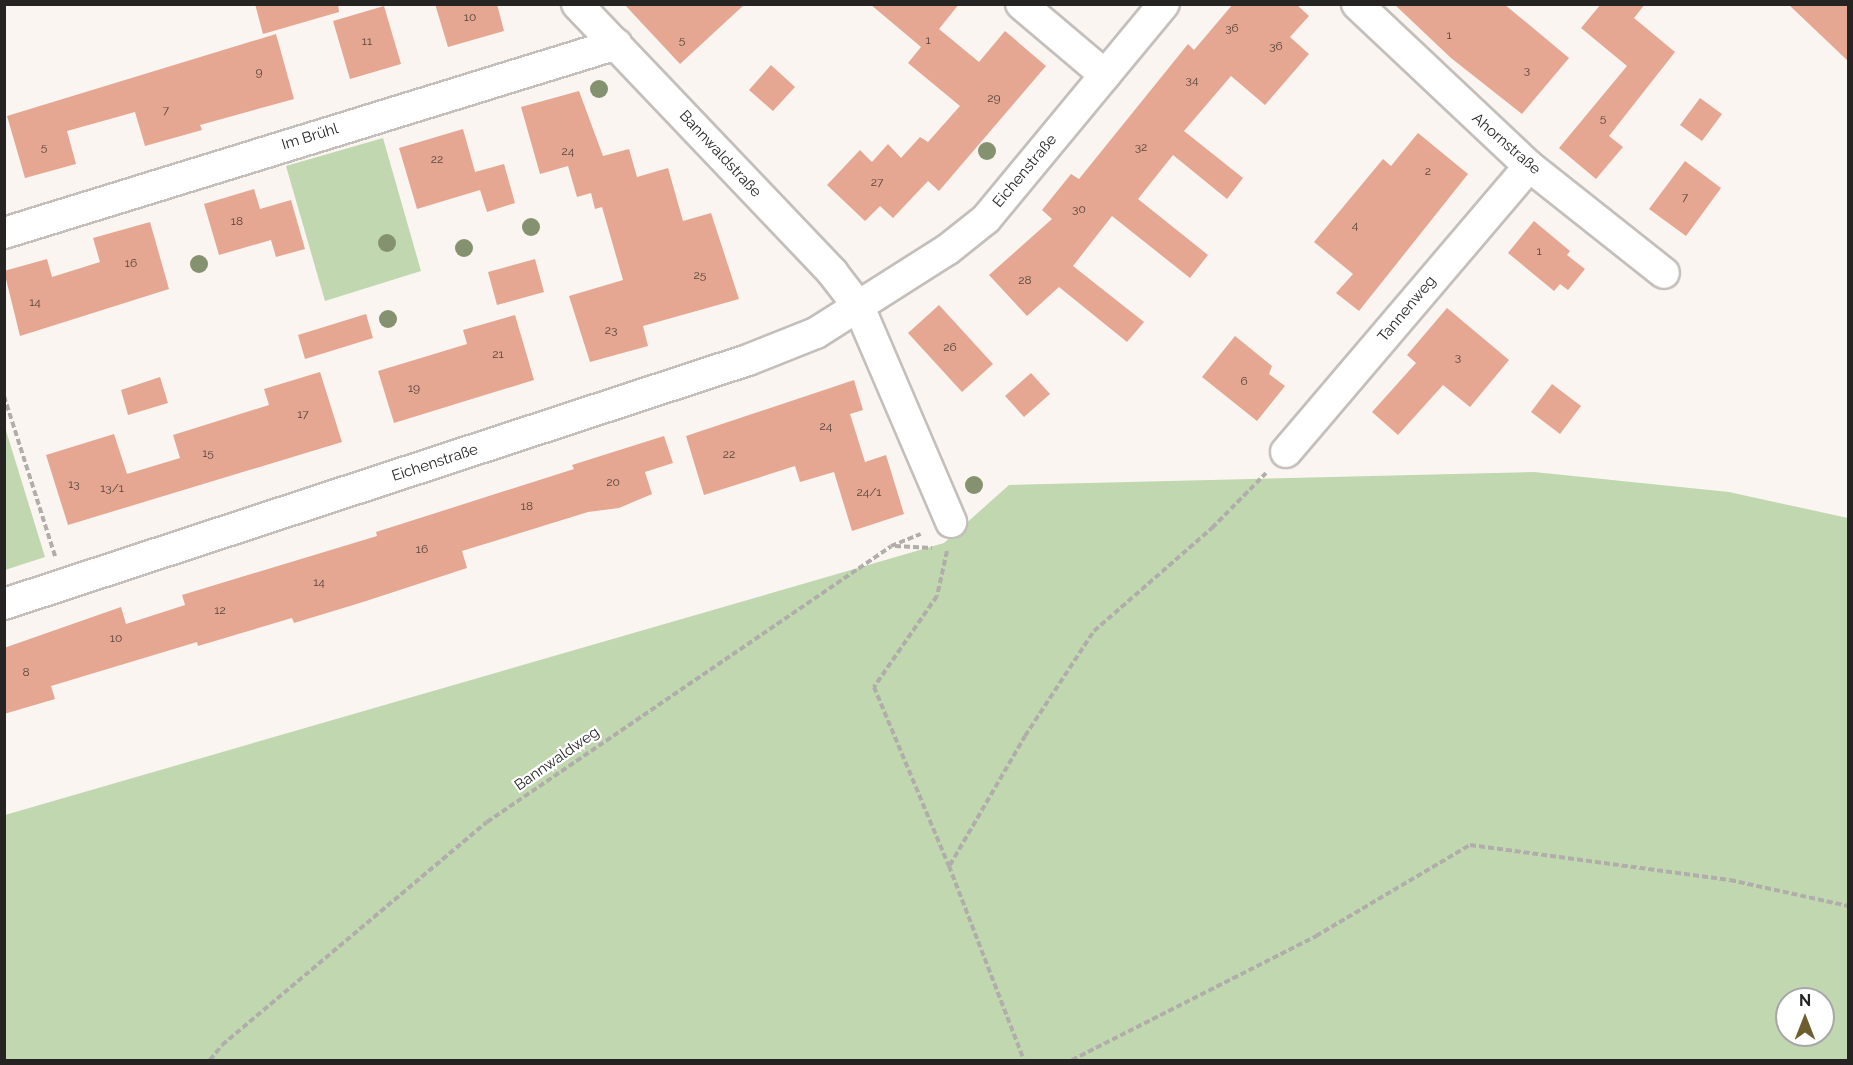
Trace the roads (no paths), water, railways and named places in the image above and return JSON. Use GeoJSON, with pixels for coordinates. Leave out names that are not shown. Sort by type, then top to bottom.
{"type":"FeatureCollection","features":[{"type":"Feature","properties":{"kind":"street","name":"Bannwaldstraße"},"geometry":{"type":"LineString","coordinates":[[577,4],[832,272],[859,307]]}},
{"type":"Feature","properties":{"kind":"street"},"geometry":{"type":"LineString","coordinates":[[1021,4],[1105,75]]}},
{"type":"Feature","properties":{"kind":"street","name":"Eichenstraße"},"geometry":{"type":"LineString","coordinates":[[4,604],[748,360],[816,333],[947,250],[986,219],[1164,4]]}},
{"type":"Feature","properties":{"kind":"street","name":"Ahornstraße"},"geometry":{"type":"LineString","coordinates":[[1357,4],[1529,166],[1664,273]]}},
{"type":"Feature","properties":{"kind":"street","name":"Im Brühl"},"geometry":{"type":"LineString","coordinates":[[4,234],[617,44]]}},
{"type":"Feature","properties":{"kind":"street","name":"Tannenweg"},"geometry":{"type":"LineString","coordinates":[[1286,452],[1529,166]]}},
{"type":"Feature","properties":{"kind":"street"},"geometry":{"type":"LineString","coordinates":[[859,307],[951,522]]}}]}
